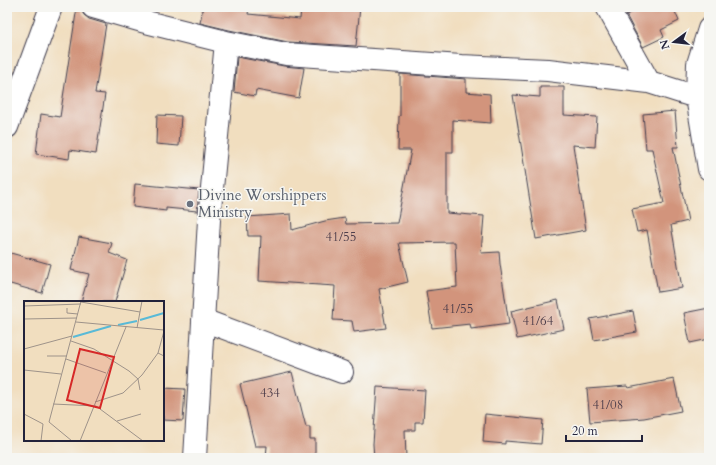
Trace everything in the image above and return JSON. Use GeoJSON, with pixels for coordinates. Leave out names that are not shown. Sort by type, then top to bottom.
{"type":"FeatureCollection","features":[{"type":"Feature","properties":{"kind":"street"},"geometry":{"type":"LineString","coordinates":[[7,127],[51,7]]}},
{"type":"Feature","properties":{"kind":"street"},"geometry":{"type":"LineString","coordinates":[[93,7],[226,42],[286,54],[461,66],[548,70],[649,82],[703,99]]}},
{"type":"Feature","properties":{"kind":"street"},"geometry":{"type":"LineString","coordinates":[[607,7],[649,82]]}},
{"type":"Feature","properties":{"kind":"street"},"geometry":{"type":"LineString","coordinates":[[709,29],[698,64],[703,99],[709,169]]}},
{"type":"Feature","properties":{"kind":"street"},"geometry":{"type":"LineString","coordinates":[[195,458],[208,220],[226,42]]}},
{"type":"Feature","properties":{"kind":"street"},"geometry":{"type":"LineString","coordinates":[[203,320],[342,372]]}},
{"type":"Feature","properties":{"kind":"building"},"geometry":{"type":"Polygon","coordinates":[[[77,7],[81,7],[84,15],[89,19],[106,24],[95,93],[105,94],[96,154],[70,150],[69,159],[36,154],[41,114],[60,117],[77,7]]]}},
{"type":"Feature","properties":{"kind":"building"},"geometry":{"type":"Polygon","coordinates":[[[203,7],[249,7],[248,14],[300,19],[301,7],[360,7],[356,46],[288,42],[200,23],[203,7]]]}},
{"type":"Feature","properties":{"kind":"building"},"geometry":{"type":"Polygon","coordinates":[[[643,7],[673,7],[679,21],[661,30],[664,37],[643,47],[626,15],[643,7]]]}},
{"type":"Feature","properties":{"kind":"building"},"geometry":{"type":"Polygon","coordinates":[[[237,57],[284,66],[304,68],[299,98],[256,90],[255,96],[234,92],[237,57]]]}},
{"type":"Feature","properties":{"kind":"building"},"geometry":{"type":"Polygon","coordinates":[[[400,74],[466,79],[466,92],[490,94],[491,123],[453,120],[453,152],[447,152],[447,213],[484,216],[481,253],[499,252],[509,324],[471,329],[470,324],[432,328],[426,291],[457,287],[455,242],[399,243],[408,282],[379,289],[386,328],[354,332],[352,321],[333,320],[335,286],[259,281],[261,236],[248,236],[247,217],[291,214],[292,230],[325,221],[345,218],[346,224],[397,223],[411,150],[398,150],[400,74]]]}},
{"type":"Feature","properties":{"kind":"building"},"geometry":{"type":"Polygon","coordinates":[[[540,87],[564,87],[564,115],[597,117],[595,147],[573,145],[586,230],[536,239],[513,95],[540,97],[540,87]]]}},
{"type":"Feature","properties":{"kind":"building"},"geometry":{"type":"Polygon","coordinates":[[[675,111],[678,147],[673,147],[688,221],[671,225],[682,288],[658,292],[647,230],[637,232],[632,209],[664,203],[652,149],[646,149],[643,114],[675,111]]]}},
{"type":"Feature","properties":{"kind":"building"},"geometry":{"type":"Polygon","coordinates":[[[157,115],[181,116],[179,146],[156,144],[157,115]]]}},
{"type":"Feature","properties":{"kind":"building"},"geometry":{"type":"Polygon","coordinates":[[[135,184],[199,190],[197,211],[166,208],[166,211],[133,207],[135,184]]]}},
{"type":"Feature","properties":{"kind":"building"},"geometry":{"type":"Polygon","coordinates":[[[79,237],[112,243],[109,253],[127,260],[115,301],[81,301],[89,274],[71,270],[79,237]]]}},
{"type":"Feature","properties":{"kind":"building"},"geometry":{"type":"Polygon","coordinates":[[[7,252],[50,264],[42,293],[7,283],[7,252]]]}},
{"type":"Feature","properties":{"kind":"building"},"geometry":{"type":"Polygon","coordinates":[[[558,300],[564,329],[517,339],[511,311],[558,300]]]}},
{"type":"Feature","properties":{"kind":"building"},"geometry":{"type":"Polygon","coordinates":[[[709,308],[709,339],[690,343],[684,313],[709,308]]]}},
{"type":"Feature","properties":{"kind":"building"},"geometry":{"type":"Polygon","coordinates":[[[633,311],[637,332],[594,340],[590,319],[633,311]]]}},
{"type":"Feature","properties":{"kind":"building"},"geometry":{"type":"Polygon","coordinates":[[[292,372],[306,427],[310,427],[310,439],[315,439],[315,458],[266,458],[267,446],[255,446],[240,384],[292,372]]]}},
{"type":"Feature","properties":{"kind":"building"},"geometry":{"type":"Polygon","coordinates":[[[674,379],[681,411],[644,418],[590,422],[587,389],[627,386],[628,388],[674,379]]]}},
{"type":"Feature","properties":{"kind":"building"},"geometry":{"type":"Polygon","coordinates":[[[377,387],[425,390],[423,422],[415,422],[415,430],[405,430],[406,458],[374,458],[373,444],[377,387]]]}},
{"type":"Feature","properties":{"kind":"building"},"geometry":{"type":"Polygon","coordinates":[[[164,388],[185,389],[183,421],[164,420],[164,388]]]}},
{"type":"Feature","properties":{"kind":"building"},"geometry":{"type":"Polygon","coordinates":[[[485,414],[543,420],[541,444],[505,441],[505,444],[483,442],[485,414]]]}},
{"type":"Feature","properties":{"kind":"place","name":"Divine Worshippers Ministry"},"geometry":{"type":"Point","coordinates":[190,204]}}]}
